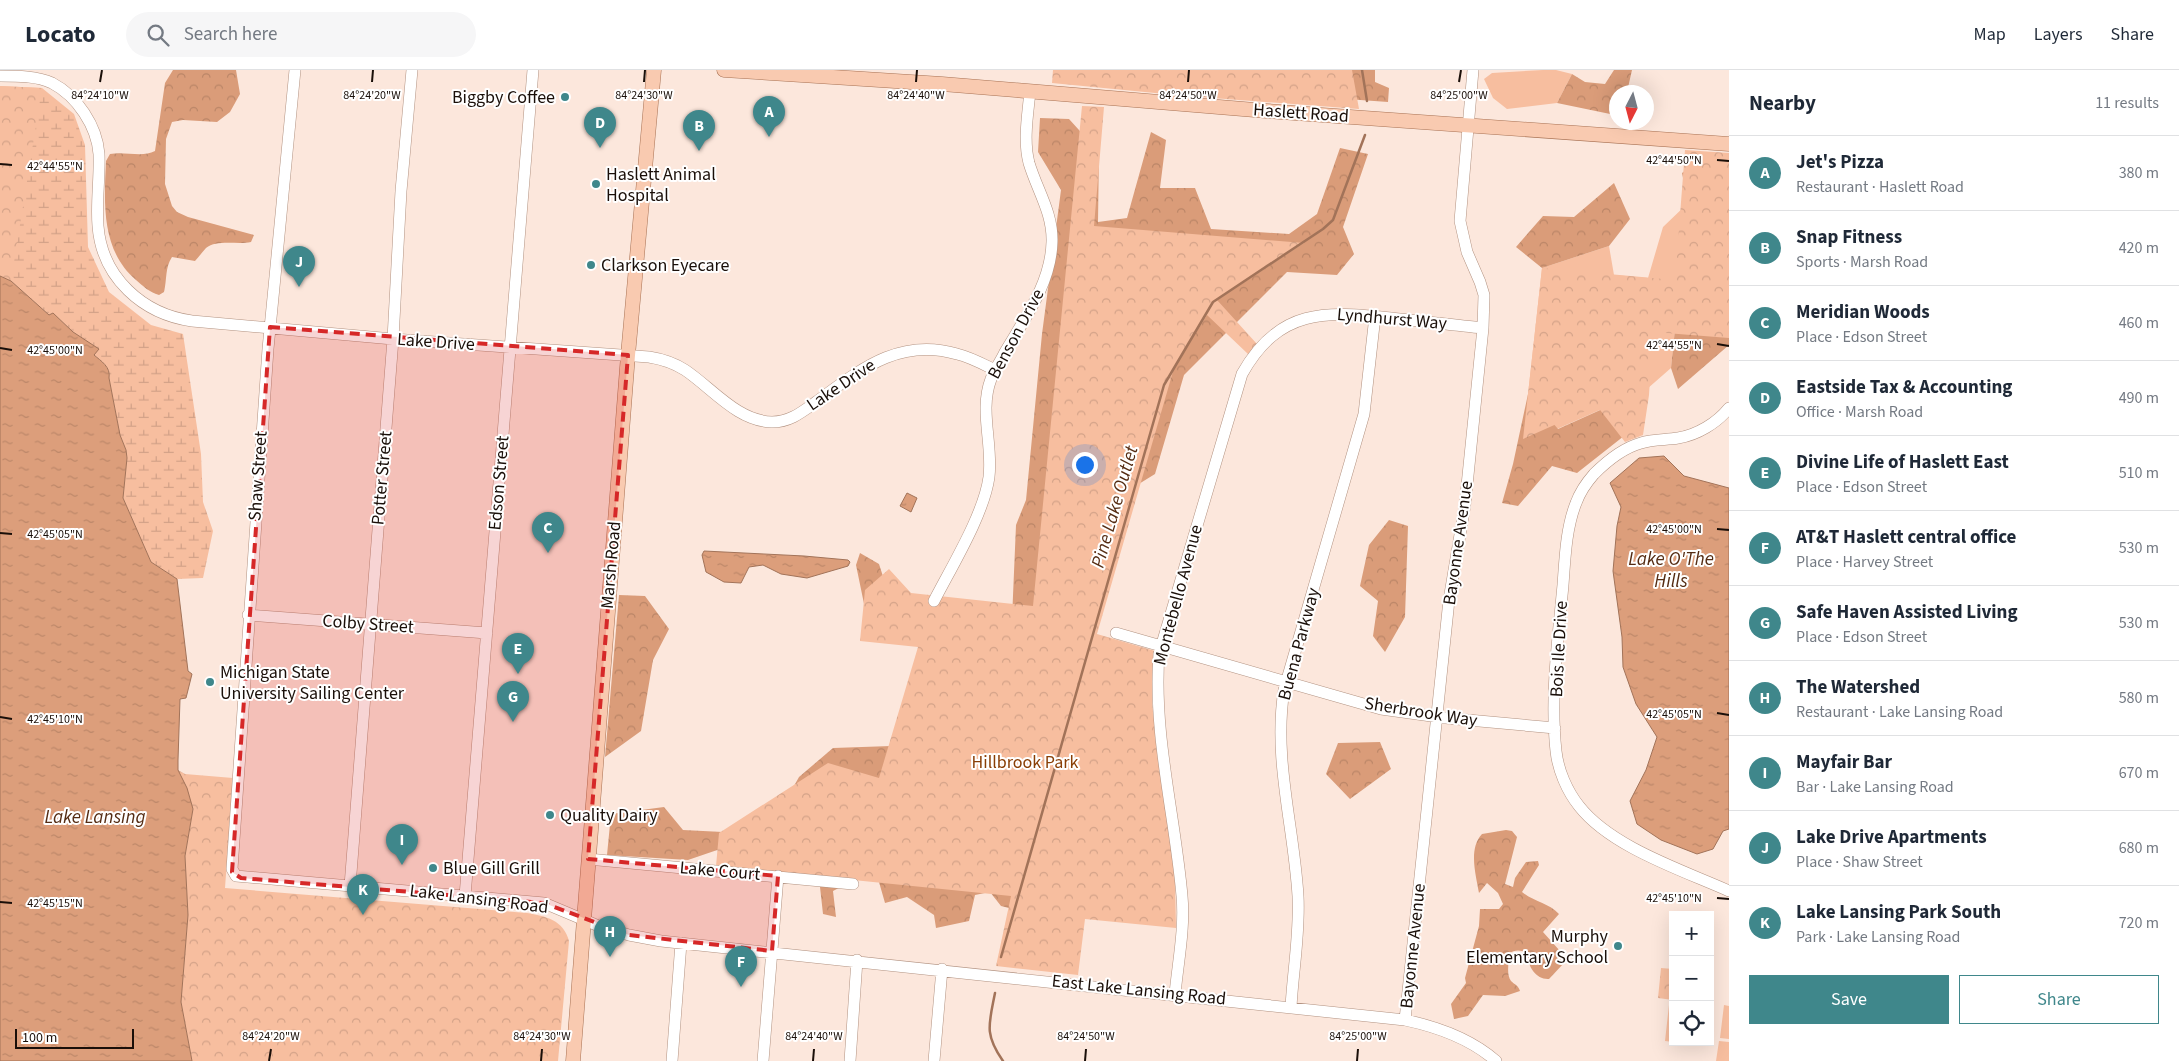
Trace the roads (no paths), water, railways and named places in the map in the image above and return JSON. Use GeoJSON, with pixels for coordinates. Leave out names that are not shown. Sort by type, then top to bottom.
{"type":"FeatureCollection","features":[{"type":"Feature","properties":{"kind":"main road","name":"Marsh Road"},"geometry":{"type":"LineString","coordinates":[[573,1061],[628,354],[654,70]]}},
{"type":"Feature","properties":{"kind":"main road","name":"Haslett Road"},"geometry":{"type":"LineString","coordinates":[[724,70],[1030,91],[1729,144]]}},
{"type":"Feature","properties":{"kind":"street","name":"Shaw Street"},"geometry":{"type":"LineString","coordinates":[[240,878],[234,875],[232,869],[248,615],[270,327],[295,70]]}},
{"type":"Feature","properties":{"kind":"street","name":"Potter Street"},"geometry":{"type":"LineString","coordinates":[[350,886],[412,70]]}},
{"type":"Feature","properties":{"kind":"street","name":"Edson Street"},"geometry":{"type":"LineString","coordinates":[[465,896],[533,70]]}},
{"type":"Feature","properties":{"kind":"street","name":"Bayonne Avenue"},"geometry":{"type":"LineString","coordinates":[[1405,1020],[1449,600],[1465,506],[1483,328],[1484,295],[1467,252],[1460,222],[1473,70]]}},
{"type":"Feature","properties":{"kind":"street","name":"Lake Drive"},"geometry":{"type":"LineString","coordinates":[[0,76],[24,77],[52,83],[65,92],[83,111],[92,127],[99,154],[98,216],[101,244],[112,270],[133,296],[156,310],[181,319],[393,339],[628,354],[659,359],[677,366],[740,412],[754,419],[770,422],[790,419],[862,368],[882,358],[904,351],[926,349],[946,351],[966,356],[995,370]]}},
{"type":"Feature","properties":{"kind":"street","name":"Benson Drive"},"geometry":{"type":"LineString","coordinates":[[934,601],[981,506],[987,487],[990,460],[986,402],[989,384],[1040,291],[1049,266],[1052,231],[1050,215],[1031,168],[1026,146],[1030,91]]}},
{"type":"Feature","properties":{"kind":"street","name":"Lyndhurst Way"},"geometry":{"type":"LineString","coordinates":[[1254,354],[1287,325],[1302,319],[1332,313],[1483,328]]}},
{"type":"Feature","properties":{"kind":"street","name":"Buena Parkway"},"geometry":{"type":"LineString","coordinates":[[1291,1007],[1298,922],[1298,897],[1280,744],[1282,705],[1287,681],[1364,414],[1375,316]]}},
{"type":"Feature","properties":{"kind":"street","name":"Montebello Avenue"},"geometry":{"type":"LineString","coordinates":[[1175,994],[1181,933],[1182,897],[1158,700],[1157,677],[1161,645],[1238,385],[1254,354]]}},
{"type":"Feature","properties":{"kind":"street","name":"Bois Ile Drive"},"geometry":{"type":"LineString","coordinates":[[1729,409],[1713,423],[1689,436],[1640,443],[1622,451],[1606,462],[1583,488],[1572,516],[1566,555],[1559,624],[1555,728],[1556,752],[1566,784],[1575,801],[1592,820],[1622,843],[1729,891]]}},
{"type":"Feature","properties":{"kind":"street","name":"Colby Street"},"geometry":{"type":"LineString","coordinates":[[248,615],[487,633]]}},
{"type":"Feature","properties":{"kind":"street","name":"Sherbrook Way"},"geometry":{"type":"LineString","coordinates":[[1116,633],[1381,709],[1436,717],[1555,728]]}},
{"type":"Feature","properties":{"kind":"street","name":"Lake Court"},"geometry":{"type":"LineString","coordinates":[[588,859],[853,884]]}},
{"type":"Feature","properties":{"kind":"street"},"geometry":{"type":"LineString","coordinates":[[763,1061],[778,876]]}},
{"type":"Feature","properties":{"kind":"street","name":"Lake Lansing Road"},"geometry":{"type":"LineString","coordinates":[[240,878],[544,903],[583,920],[629,935],[682,943],[772,952]]}},
{"type":"Feature","properties":{"kind":"street"},"geometry":{"type":"LineString","coordinates":[[672,1061],[682,943]]}},
{"type":"Feature","properties":{"kind":"street","name":"East Lake Lansing Road"},"geometry":{"type":"LineString","coordinates":[[772,952],[1405,1020],[1437,1028],[1455,1035],[1496,1061]]}},
{"type":"Feature","properties":{"kind":"street"},"geometry":{"type":"LineString","coordinates":[[850,1061],[857,960]]}},
{"type":"Feature","properties":{"kind":"street"},"geometry":{"type":"LineString","coordinates":[[934,1061],[942,969]]}},
{"type":"Feature","properties":{"kind":"water","name":"Lake Lansing"},"geometry":{"type":"Polygon","coordinates":[[[0,276],[11,281],[49,315],[53,313],[73,332],[99,349],[94,355],[105,365],[108,371],[120,435],[126,450],[123,498],[151,562],[177,579],[188,671],[192,674],[186,698],[180,699],[178,770],[187,788],[193,809],[185,856],[188,915],[181,1002],[192,1061],[0,1061],[0,276]]]}},
{"type":"Feature","properties":{"kind":"water","name":"Lake O'The Hills"},"geometry":{"type":"Polygon","coordinates":[[[1664,456],[1684,476],[1729,488],[1729,829],[1723,831],[1713,849],[1697,854],[1661,840],[1637,824],[1630,801],[1646,770],[1657,737],[1636,704],[1623,667],[1622,637],[1613,571],[1617,526],[1621,507],[1610,483],[1639,458],[1664,456]]]}},
{"type":"Feature","properties":{"kind":"water"},"geometry":{"type":"Polygon","coordinates":[[[907,493],[917,498],[911,512],[900,506],[907,493]]]}},
{"type":"Feature","properties":{"kind":"water"},"geometry":{"type":"Polygon","coordinates":[[[704,551],[804,556],[848,560],[850,562],[848,566],[807,578],[781,574],[763,565],[749,567],[741,583],[724,582],[706,572],[702,555],[704,551]]]}},
{"type":"Feature","properties":{"kind":"waterway","name":"Pine Lake Outlet"},"geometry":{"type":"LineString","coordinates":[[1362,70],[1367,101]]}},
{"type":"Feature","properties":{"kind":"waterway","name":"Pine Lake Outlet"},"geometry":{"type":"LineString","coordinates":[[1001,957],[1164,385],[1213,302],[1323,229],[1333,220],[1365,135]]}},
{"type":"Feature","properties":{"kind":"waterway","name":"Pine Lake Outlet"},"geometry":{"type":"LineString","coordinates":[[995,993],[990,1029],[993,1043],[1003,1061]]}},
{"type":"Feature","properties":{"kind":"place","name":"Biggby Coffee"},"geometry":{"type":"Point","coordinates":[565,97]}},
{"type":"Feature","properties":{"kind":"place","name":"Jet's Pizza"},"geometry":{"type":"Point","coordinates":[769,137]}},
{"type":"Feature","properties":{"kind":"place","name":"Eastside Tax & Accounting"},"geometry":{"type":"Point","coordinates":[600,148]}},
{"type":"Feature","properties":{"kind":"place","name":"Snap Fitness"},"geometry":{"type":"Point","coordinates":[699,151]}},
{"type":"Feature","properties":{"kind":"place","name":"Haslett Animal Hospital"},"geometry":{"type":"Point","coordinates":[596,184]}},
{"type":"Feature","properties":{"kind":"place","name":"Clarkson Eyecare"},"geometry":{"type":"Point","coordinates":[591,265]}},
{"type":"Feature","properties":{"kind":"place","name":"Lake Drive Apartments"},"geometry":{"type":"Point","coordinates":[299,287]}},
{"type":"Feature","properties":{"kind":"place","name":"Meridian Woods"},"geometry":{"type":"Point","coordinates":[548,553]}},
{"type":"Feature","properties":{"kind":"place","name":"Divine Life of Haslett East"},"geometry":{"type":"Point","coordinates":[518,674]}},
{"type":"Feature","properties":{"kind":"place","name":"Michigan State University Sailing Center"},"geometry":{"type":"Point","coordinates":[210,682]}},
{"type":"Feature","properties":{"kind":"place","name":"Safe Haven Assisted Living"},"geometry":{"type":"Point","coordinates":[513,722]}},
{"type":"Feature","properties":{"kind":"place","name":"Quality Dairy"},"geometry":{"type":"Point","coordinates":[550,815]}},
{"type":"Feature","properties":{"kind":"place","name":"Mayfair Bar"},"geometry":{"type":"Point","coordinates":[402,865]}},
{"type":"Feature","properties":{"kind":"place","name":"Blue Gill Grill"},"geometry":{"type":"Point","coordinates":[433,868]}},
{"type":"Feature","properties":{"kind":"place","name":"Lake Lansing Park South"},"geometry":{"type":"Point","coordinates":[363,915]}},
{"type":"Feature","properties":{"kind":"place","name":"Murphy Elementary School"},"geometry":{"type":"Point","coordinates":[1618,946]}},
{"type":"Feature","properties":{"kind":"place","name":"The Watershed"},"geometry":{"type":"Point","coordinates":[610,957]}},
{"type":"Feature","properties":{"kind":"place","name":"AT&T Haslett central office"},"geometry":{"type":"Point","coordinates":[741,987]}},
{"type":"Feature","properties":{"kind":"park label","name":"Hillbrook Park"},"geometry":{"type":"Point","coordinates":[1025,762]}}]}
